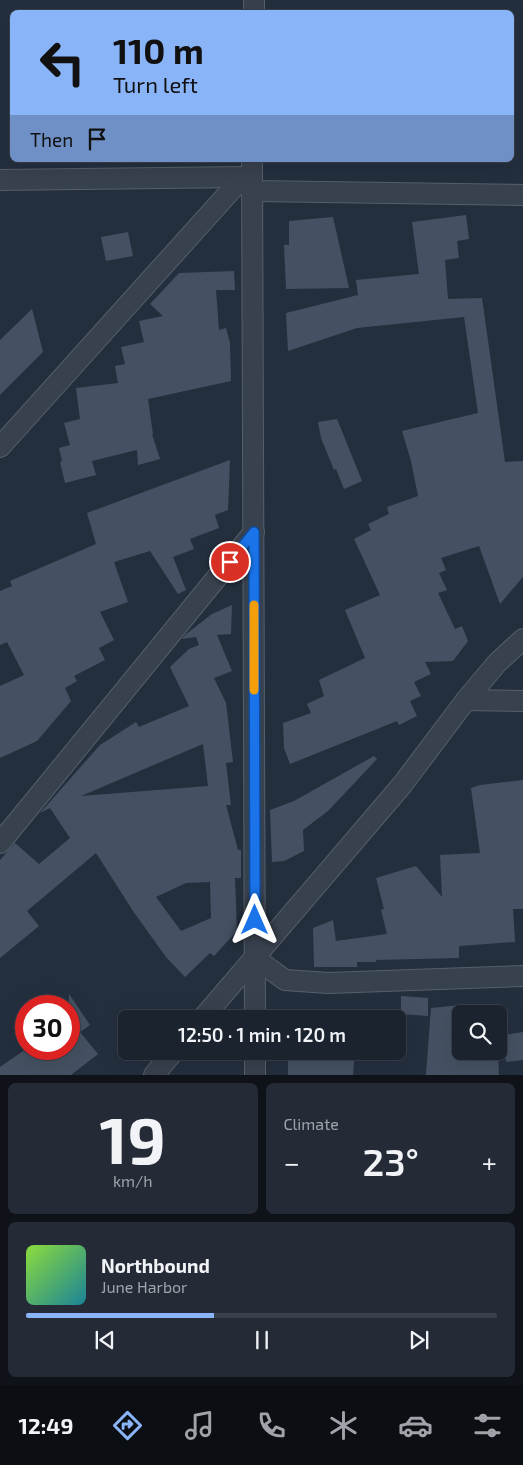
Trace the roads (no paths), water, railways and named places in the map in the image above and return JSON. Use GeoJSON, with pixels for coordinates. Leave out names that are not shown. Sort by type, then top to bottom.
{"type":"FeatureCollection","features":[{"type":"Feature","properties":{"kind":"street"},"geometry":{"type":"LineString","coordinates":[[0,180],[248,176],[523,196]]}},
{"type":"Feature","properties":{"kind":"street"},"geometry":{"type":"LineString","coordinates":[[0,447],[248,176]]}},
{"type":"Feature","properties":{"kind":"street"},"geometry":{"type":"LineString","coordinates":[[248,176],[254,532],[255,1010]]}},
{"type":"Feature","properties":{"kind":"street"},"geometry":{"type":"LineString","coordinates":[[0,843],[254,532]]}},
{"type":"Feature","properties":{"kind":"street"},"geometry":{"type":"LineString","coordinates":[[210,1010],[402,785],[466,700],[497,663],[523,639]]}},
{"type":"Feature","properties":{"kind":"street"},"geometry":{"type":"LineString","coordinates":[[466,700],[523,701]]}},
{"type":"Feature","properties":{"kind":"street"},"geometry":{"type":"LineString","coordinates":[[255,958],[286,980],[328,984],[523,976]]}},
{"type":"Feature","properties":{"kind":"street"},"geometry":{"type":"LineString","coordinates":[[154,1075],[166,1060]]}},
{"type":"Feature","properties":{"kind":"street"},"geometry":{"type":"LineString","coordinates":[[256,1060],[256,1075]]}}]}
